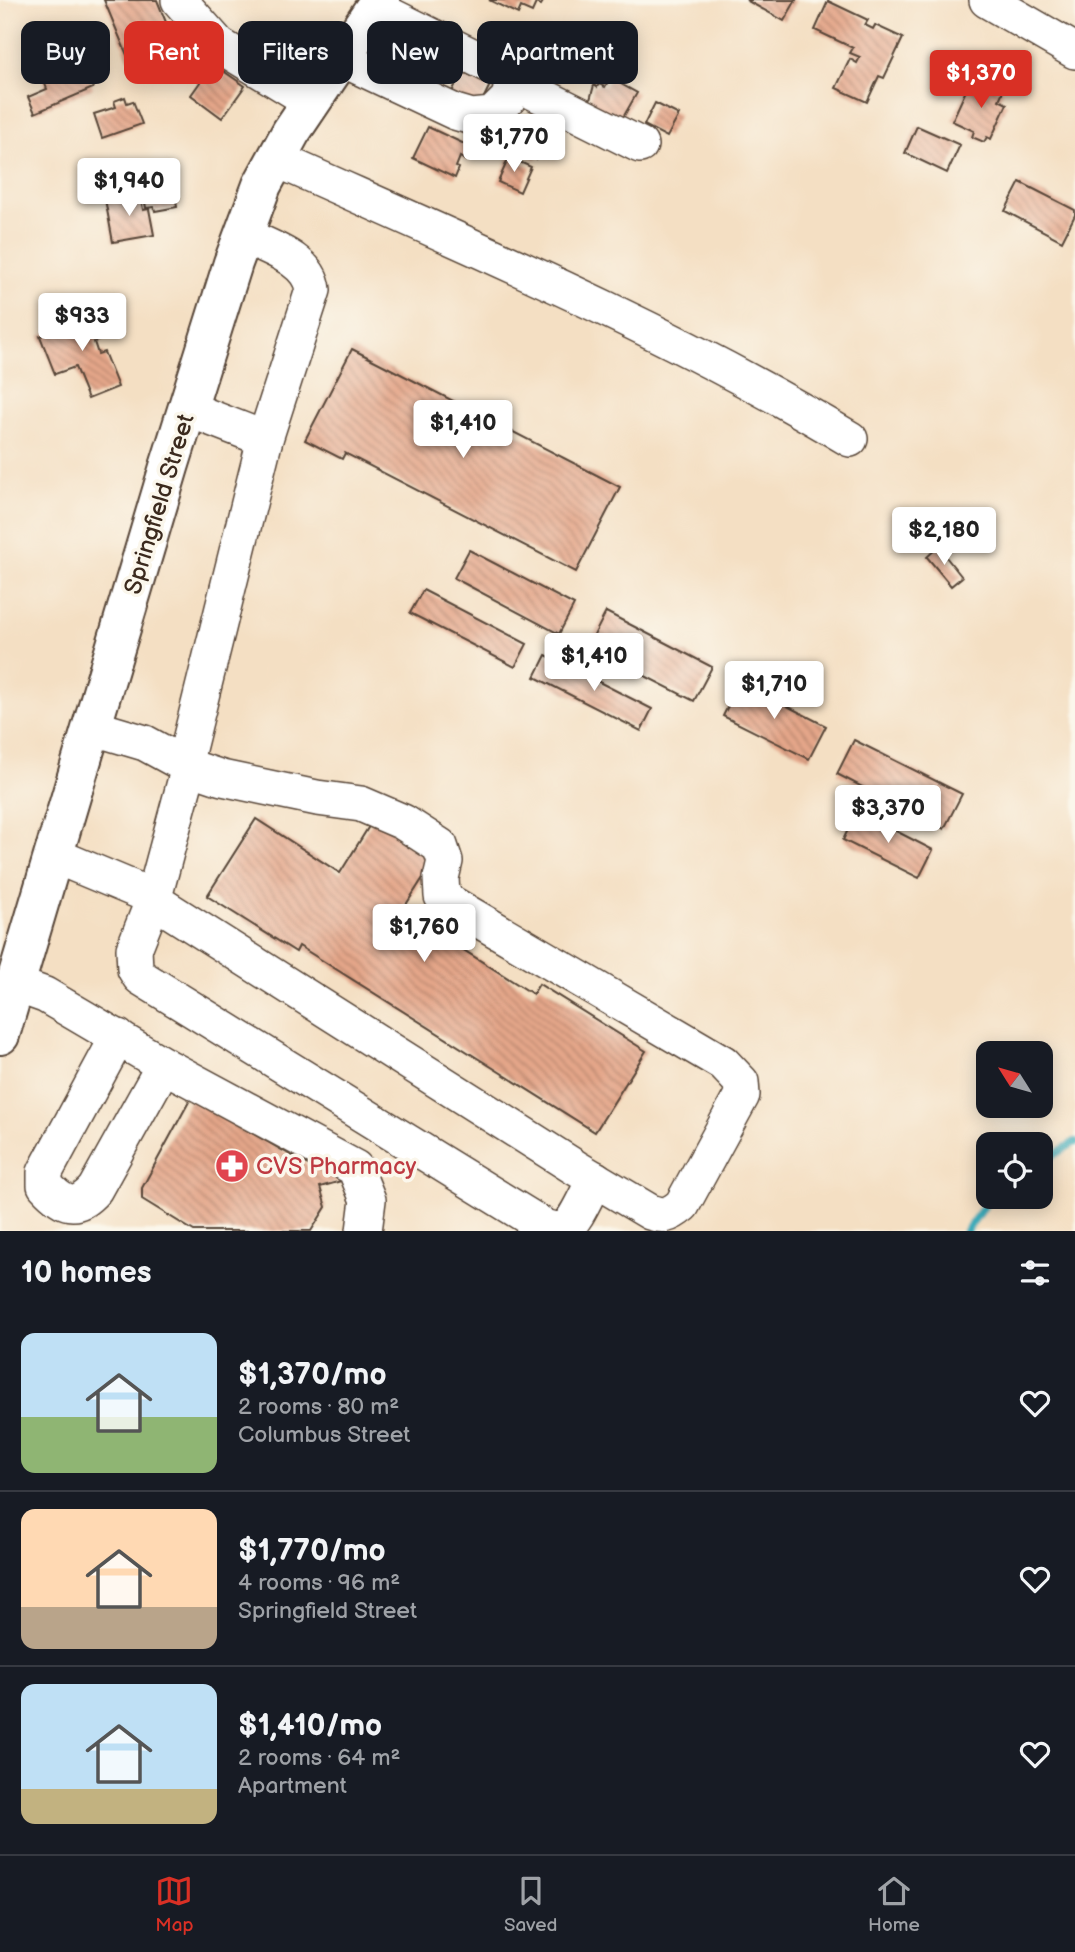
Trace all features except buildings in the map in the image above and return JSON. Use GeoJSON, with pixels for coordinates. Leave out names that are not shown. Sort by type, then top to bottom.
{"type":"FeatureCollection","features":[{"type":"Feature","properties":{"kind":"main road","name":"Springfield Street"},"geometry":{"type":"LineString","coordinates":[[353,40],[377,4]]}},
{"type":"Feature","properties":{"kind":"main road","name":"Springfield Street"},"geometry":{"type":"LineString","coordinates":[[0,1035],[90,727],[243,235],[262,185],[323,84]]}},
{"type":"Feature","properties":{"kind":"street"},"geometry":{"type":"LineString","coordinates":[[179,0],[219,45],[311,101]]}},
{"type":"Feature","properties":{"kind":"street"},"geometry":{"type":"LineString","coordinates":[[987,0],[1075,51]]}},
{"type":"Feature","properties":{"kind":"street"},"geometry":{"type":"LineString","coordinates":[[377,4],[477,58]]}},
{"type":"Feature","properties":{"kind":"street"},"geometry":{"type":"LineString","coordinates":[[353,64],[471,117],[492,115],[508,99],[512,84]]}},
{"type":"Feature","properties":{"kind":"street"},"geometry":{"type":"LineString","coordinates":[[517,84],[640,145]]}},
{"type":"Feature","properties":{"kind":"street"},"geometry":{"type":"LineString","coordinates":[[276,159],[577,295],[776,395],[850,439]]}},
{"type":"Feature","properties":{"kind":"street"},"geometry":{"type":"LineString","coordinates":[[243,235],[295,261],[307,271],[313,290],[265,439],[153,901],[134,949],[133,961],[141,977],[149,983],[545,1227],[564,1229],[571,1222],[595,1179]]}},
{"type":"Feature","properties":{"kind":"street"},"geometry":{"type":"LineString","coordinates":[[188,409],[265,439]]}},
{"type":"Feature","properties":{"kind":"street"},"geometry":{"type":"LineString","coordinates":[[53,855],[139,891],[650,1212],[663,1216],[673,1213],[682,1205],[742,1095],[741,1082],[723,1063],[442,896],[441,878],[445,861],[440,846],[404,822],[361,804],[317,798],[222,778],[186,766],[145,743],[90,727]]}},
{"type":"Feature","properties":{"kind":"street"},"geometry":{"type":"LineString","coordinates":[[14,984],[45,995],[166,1066],[355,1168],[368,1200],[364,1231]]}},
{"type":"Feature","properties":{"kind":"street"},"geometry":{"type":"LineString","coordinates":[[118,1037],[45,1172],[45,1185],[55,1196],[71,1204],[84,1202],[95,1189],[166,1066]]}},
{"type":"Feature","properties":{"kind":"waterway"},"geometry":{"type":"LineString","coordinates":[[1053,1155],[1075,1142]]}},
{"type":"Feature","properties":{"kind":"waterway"},"geometry":{"type":"LineString","coordinates":[[966,1231],[982,1209]]}},
{"type":"Feature","properties":{"kind":"place","name":"CVS Pharmacy"},"geometry":{"type":"Point","coordinates":[232,1166]}}]}
